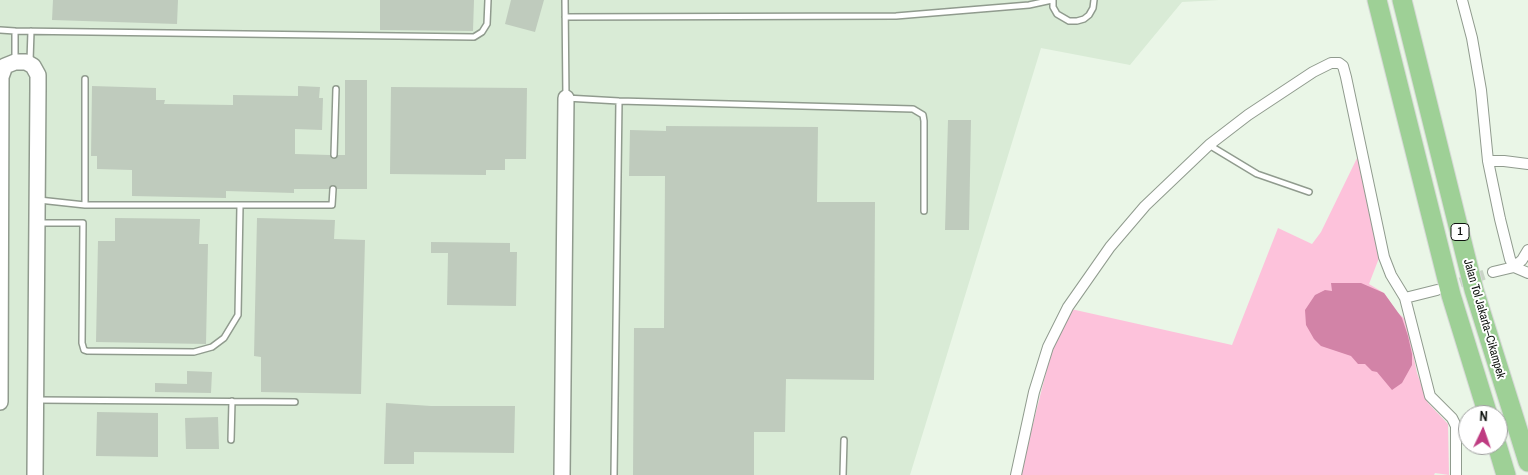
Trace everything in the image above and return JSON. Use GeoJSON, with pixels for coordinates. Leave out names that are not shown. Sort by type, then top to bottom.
{"type":"FeatureCollection","features":[{"type":"Feature","properties":{"kind":"highway","name":"Jalan Tol Jakarta–Cikampek"},"geometry":{"type":"LineString","coordinates":[[1377,0],[1451,295],[1485,405]]}},
{"type":"Feature","properties":{"kind":"highway","name":"Jalan Tol Jakarta–Cikampek"},"geometry":{"type":"LineString","coordinates":[[1402,0],[1474,290],[1528,462]]}},
{"type":"Feature","properties":{"kind":"highway"},"geometry":{"type":"LineString","coordinates":[[1500,455],[1506,475]]}},
{"type":"Feature","properties":{"kind":"street"},"geometry":{"type":"LineString","coordinates":[[1462,0],[1472,38],[1481,90],[1488,161],[1500,219],[1510,259],[1514,267],[1528,273]]}},
{"type":"Feature","properties":{"kind":"street"},"geometry":{"type":"LineString","coordinates":[[0,402],[1,77],[5,66],[22,63],[33,66],[38,75],[35,475]]}},
{"type":"Feature","properties":{"kind":"street"},"geometry":{"type":"LineString","coordinates":[[1016,475],[1034,392],[1048,347],[1068,307],[1110,247],[1144,206],[1209,145],[1313,72],[1331,63],[1339,63],[1343,66],[1384,258],[1391,275],[1405,298],[1430,396],[1452,418],[1456,426],[1456,475]]}},
{"type":"Feature","properties":{"kind":"street"},"geometry":{"type":"LineString","coordinates":[[562,475],[566,98]]}},
{"type":"Feature","properties":{"kind":"street"},"geometry":{"type":"LineString","coordinates":[[1488,161],[1528,164]]}},
{"type":"Feature","properties":{"kind":"street"},"geometry":{"type":"LineString","coordinates":[[1493,272],[1514,267],[1522,260],[1528,250]]}},
{"type":"Feature","properties":{"kind":"street"},"geometry":{"type":"LineString","coordinates":[[1405,298],[1438,290]]}},
{"type":"Feature","properties":{"kind":"lane"},"geometry":{"type":"LineString","coordinates":[[0,30],[474,37],[482,32],[487,24],[488,0]]}},
{"type":"Feature","properties":{"kind":"lane"},"geometry":{"type":"LineString","coordinates":[[565,0],[566,98],[913,109],[923,115],[924,121],[924,212]]}},
{"type":"Feature","properties":{"kind":"lane"},"geometry":{"type":"LineString","coordinates":[[566,17],[896,16],[1029,4],[1053,0],[1057,14],[1069,21],[1077,22],[1089,15],[1093,8],[1094,0]]}},
{"type":"Feature","properties":{"kind":"lane"},"geometry":{"type":"LineString","coordinates":[[15,31],[22,63]]}},
{"type":"Feature","properties":{"kind":"lane"},"geometry":{"type":"LineString","coordinates":[[22,63],[31,31]]}},
{"type":"Feature","properties":{"kind":"lane"},"geometry":{"type":"LineString","coordinates":[[85,79],[85,205]]}},
{"type":"Feature","properties":{"kind":"lane"},"geometry":{"type":"LineString","coordinates":[[334,155],[336,89]]}},
{"type":"Feature","properties":{"kind":"lane"},"geometry":{"type":"LineString","coordinates":[[614,475],[619,101]]}},
{"type":"Feature","properties":{"kind":"lane"},"geometry":{"type":"LineString","coordinates":[[1209,145],[1256,174],[1309,192]]}},
{"type":"Feature","properties":{"kind":"lane"},"geometry":{"type":"LineString","coordinates":[[38,200],[85,205],[332,205],[333,189]]}},
{"type":"Feature","properties":{"kind":"lane"},"geometry":{"type":"LineString","coordinates":[[36,223],[83,224],[82,342],[86,352],[194,352],[212,347],[224,338],[238,316],[240,206]]}},
{"type":"Feature","properties":{"kind":"lane"},"geometry":{"type":"LineString","coordinates":[[36,400],[295,402]]}},
{"type":"Feature","properties":{"kind":"lane"},"geometry":{"type":"LineString","coordinates":[[231,440],[232,401]]}},
{"type":"Feature","properties":{"kind":"lane"},"geometry":{"type":"LineString","coordinates":[[843,475],[844,440]]}},
{"type":"Feature","properties":{"kind":"shaded area"},"geometry":{"type":"Polygon","coordinates":[[[0,0],[1219,0],[1182,2],[1130,65],[1041,48],[910,475],[0,475],[0,0]]]}},
{"type":"Feature","properties":{"kind":"shaded area"},"geometry":{"type":"Polygon","coordinates":[[[1359,154],[1379,258],[1369,284],[1384,293],[1397,312],[1406,320],[1417,373],[1428,403],[1448,424],[1449,475],[1435,473],[1434,475],[1020,475],[1051,353],[1071,309],[1232,345],[1278,228],[1312,244],[1321,232],[1359,154]]]}},
{"type":"Feature","properties":{"kind":"shaded area"},"geometry":{"type":"Polygon","coordinates":[[[1331,283],[1361,283],[1384,293],[1402,318],[1412,354],[1412,365],[1402,383],[1392,390],[1377,372],[1372,371],[1365,364],[1358,364],[1351,356],[1321,346],[1314,339],[1306,325],[1305,310],[1315,295],[1325,290],[1332,291],[1331,283]]]}},
{"type":"Feature","properties":{"kind":"building"},"geometry":{"type":"Polygon","coordinates":[[[53,0],[178,0],[177,24],[52,20],[53,0]]]}},
{"type":"Feature","properties":{"kind":"building"},"geometry":{"type":"Polygon","coordinates":[[[380,0],[474,0],[473,31],[380,30],[380,0]]]}},
{"type":"Feature","properties":{"kind":"building"},"geometry":{"type":"Polygon","coordinates":[[[511,0],[544,0],[535,32],[505,24],[511,0]]]}},
{"type":"Feature","properties":{"kind":"building"},"geometry":{"type":"Polygon","coordinates":[[[345,80],[367,80],[367,189],[337,189],[333,185],[329,189],[294,189],[294,193],[226,191],[226,198],[132,196],[132,170],[97,169],[97,156],[91,156],[92,86],[156,88],[156,100],[165,100],[164,104],[233,105],[233,95],[298,96],[298,86],[320,87],[319,98],[323,98],[322,130],[295,129],[295,154],[330,155],[331,158],[336,159],[338,155],[345,155],[345,80]]]}},
{"type":"Feature","properties":{"kind":"building"},"geometry":{"type":"Polygon","coordinates":[[[391,87],[527,88],[526,159],[505,159],[505,170],[486,170],[486,175],[390,174],[391,87]]]}},
{"type":"Feature","properties":{"kind":"building"},"geometry":{"type":"Polygon","coordinates":[[[948,120],[971,120],[969,230],[945,230],[948,120]]]}},
{"type":"Feature","properties":{"kind":"building"},"geometry":{"type":"Polygon","coordinates":[[[666,126],[818,127],[817,202],[875,202],[874,380],[786,379],[785,432],[754,432],[754,475],[633,475],[634,328],[664,328],[665,176],[629,176],[630,130],[666,131],[666,126]]]}},
{"type":"Feature","properties":{"kind":"building"},"geometry":{"type":"Polygon","coordinates":[[[115,218],[200,219],[199,244],[208,244],[206,344],[96,342],[98,241],[115,241],[115,218]]]}},
{"type":"Feature","properties":{"kind":"building"},"geometry":{"type":"Polygon","coordinates":[[[257,218],[335,220],[334,239],[365,240],[361,394],[261,392],[261,357],[254,356],[257,218]]]}},
{"type":"Feature","properties":{"kind":"building"},"geometry":{"type":"Polygon","coordinates":[[[431,242],[510,243],[510,252],[517,252],[516,306],[447,305],[448,253],[431,253],[431,242]]]}},
{"type":"Feature","properties":{"kind":"building"},"geometry":{"type":"Polygon","coordinates":[[[187,371],[212,372],[211,393],[155,392],[155,383],[187,384],[187,371]]]}},
{"type":"Feature","properties":{"kind":"building"},"geometry":{"type":"Polygon","coordinates":[[[386,403],[431,406],[515,406],[514,453],[414,452],[414,464],[384,464],[386,403]]]}},
{"type":"Feature","properties":{"kind":"building"},"geometry":{"type":"Polygon","coordinates":[[[97,412],[158,413],[158,457],[96,456],[97,412]]]}},
{"type":"Feature","properties":{"kind":"building"},"geometry":{"type":"Polygon","coordinates":[[[218,417],[219,449],[186,449],[185,418],[218,417]]]}},
{"type":"Feature","properties":{"kind":"tunnel"},"geometry":{"type":"LineString","coordinates":[[1446,287],[1493,272]]}}]}
